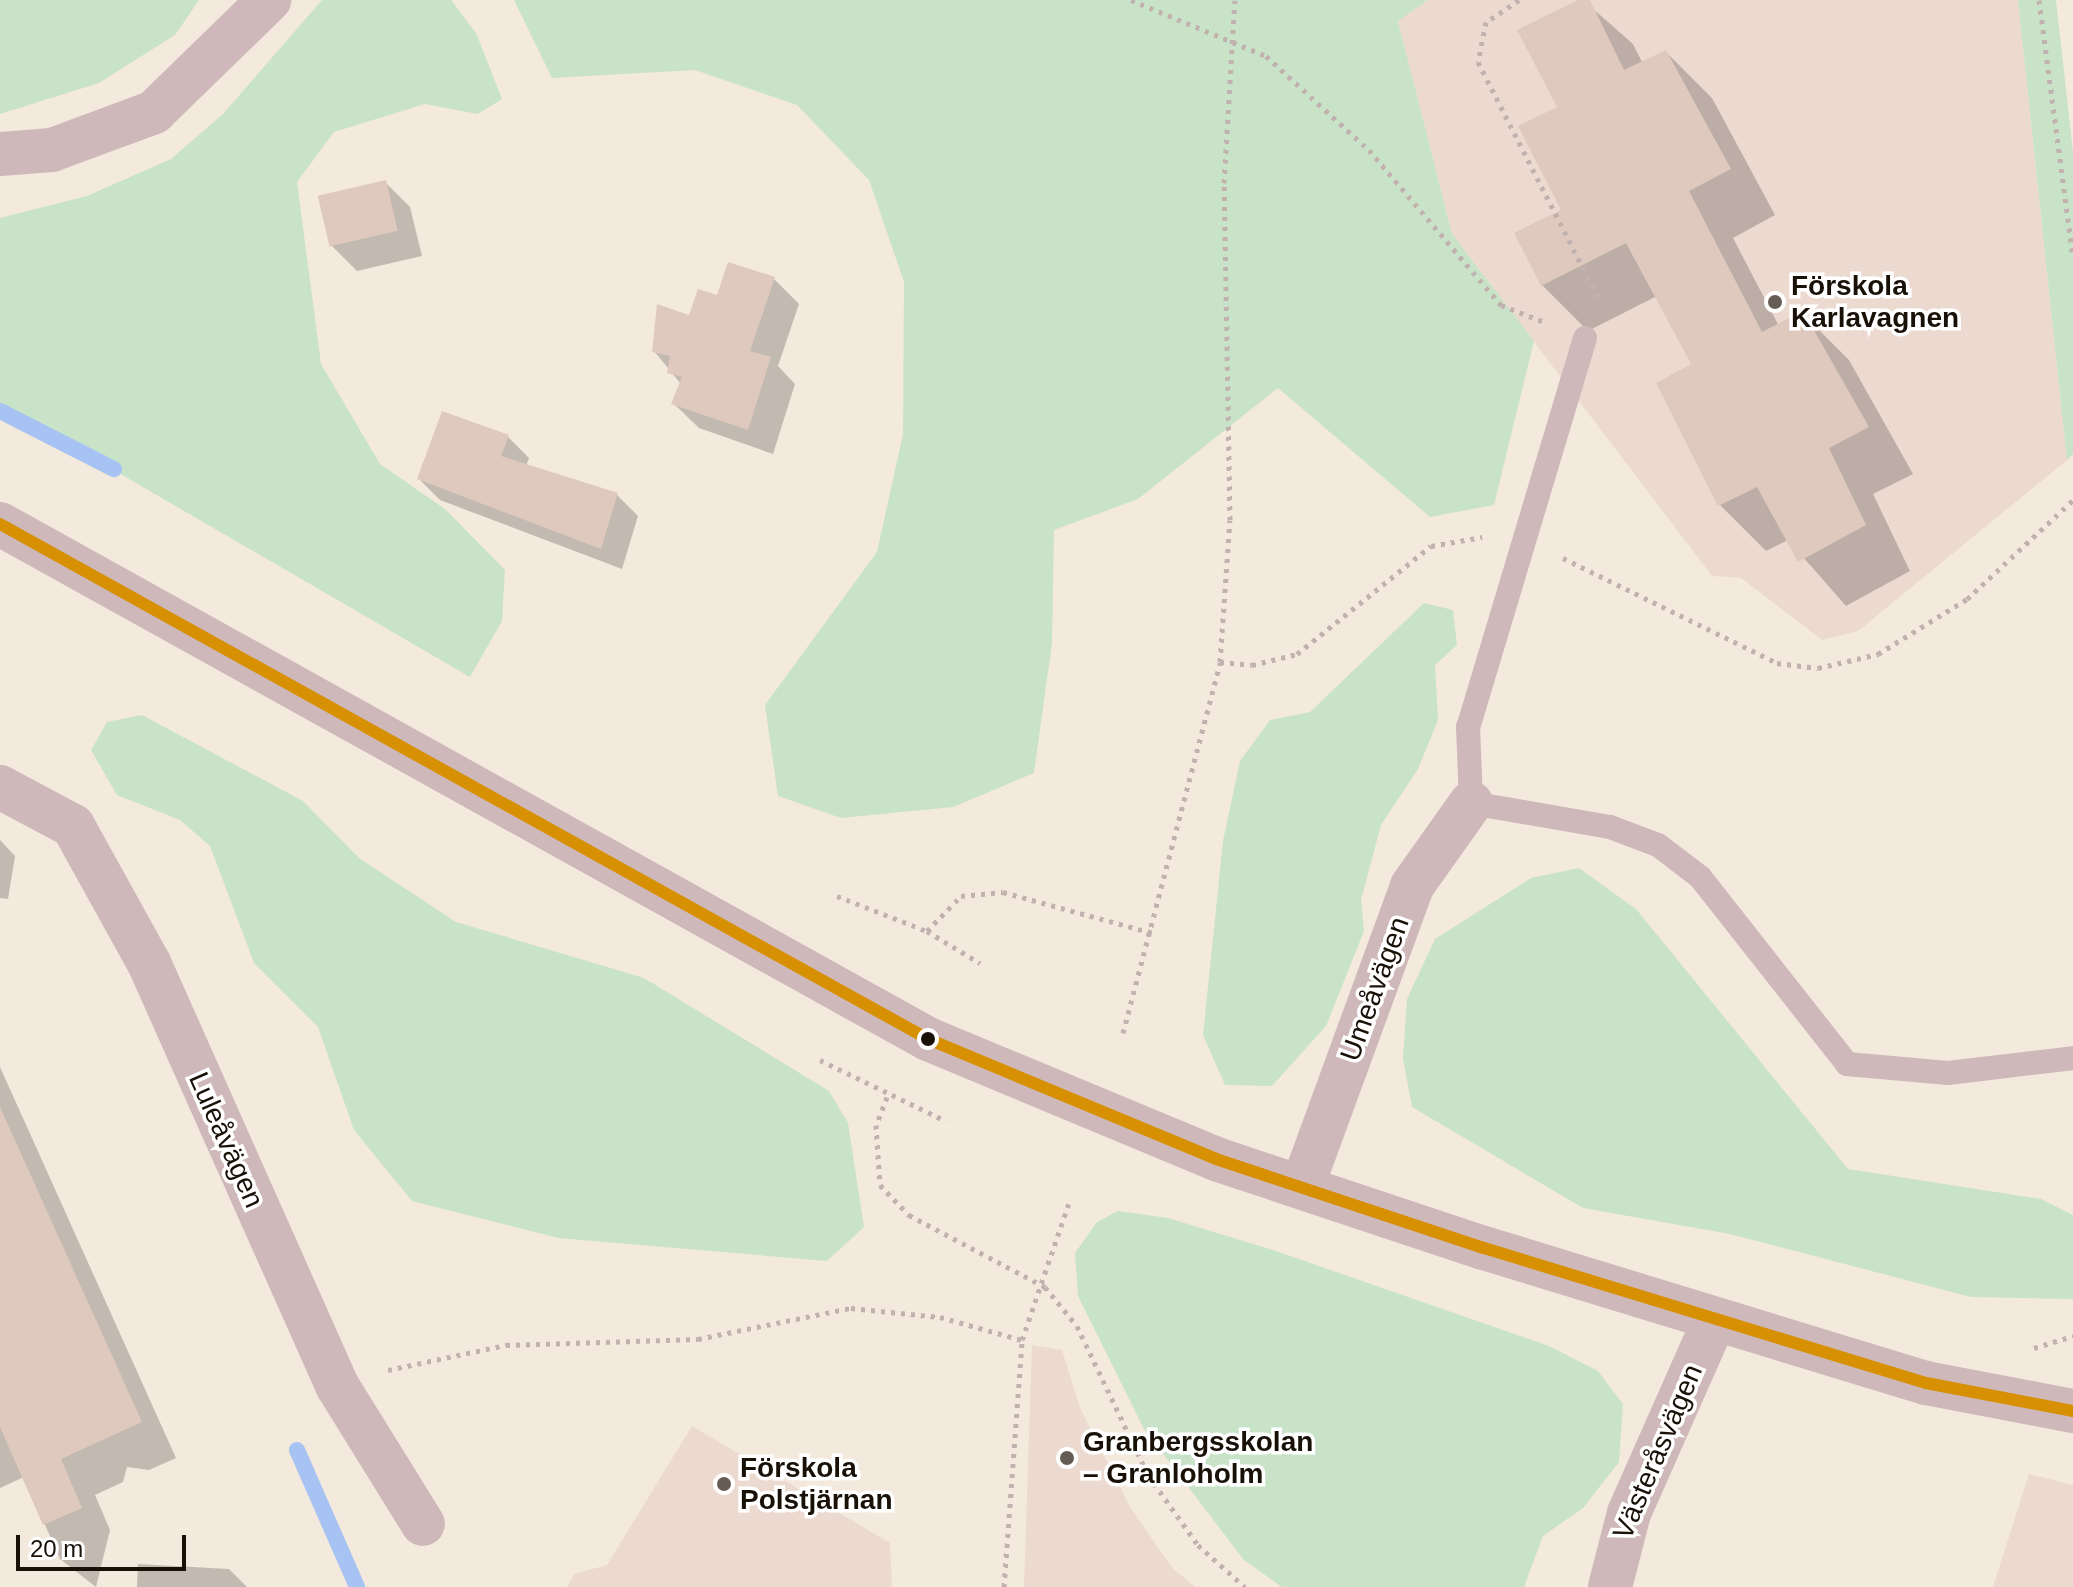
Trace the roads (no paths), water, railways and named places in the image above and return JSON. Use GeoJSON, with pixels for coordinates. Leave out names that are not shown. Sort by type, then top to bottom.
{"type":"FeatureCollection","features":[{"type":"Feature","properties":{"kind":"street"},"geometry":{"type":"LineString","coordinates":[[0,154],[52,150],[154,112],[269,0]]}},
{"type":"Feature","properties":{"kind":"street"},"geometry":{"type":"LineString","coordinates":[[0,524],[928,1039],[1302,1187],[1926,1383],[2073,1411]]}},
{"type":"Feature","properties":{"kind":"street","name":"Luleåvägen"},"geometry":{"type":"LineString","coordinates":[[0,787],[73,826],[149,963],[338,1387],[423,1524]]}},
{"type":"Feature","properties":{"kind":"street","name":"Umeåvägen"},"geometry":{"type":"LineString","coordinates":[[1302,1187],[1412,886],[1471,803]]}},
{"type":"Feature","properties":{"kind":"street","name":"Västeråsvägen"},"geometry":{"type":"LineString","coordinates":[[1610,1587],[1629,1513],[1715,1319]]}},
{"type":"Feature","properties":{"kind":"lane"},"geometry":{"type":"LineString","coordinates":[[1585,338],[1468,727],[1471,803],[1610,827],[1658,845],[1700,877],[1847,1064],[1948,1073],[2073,1058]]}},
{"type":"Feature","properties":{"kind":"waterway"},"geometry":{"type":"LineString","coordinates":[[0,411],[114,469]]}},
{"type":"Feature","properties":{"kind":"waterway"},"geometry":{"type":"LineString","coordinates":[[297,1450],[357,1587]]}},
{"type":"Feature","properties":{"kind":"place","name":"Förskola Karlavagnen"},"geometry":{"type":"Point","coordinates":[1775,302]}},
{"type":"Feature","properties":{"kind":"place","name":"Granbergsskolan – Granloholm"},"geometry":{"type":"Point","coordinates":[1067,1458]}},
{"type":"Feature","properties":{"kind":"place","name":"Förskola Polstjärnan"},"geometry":{"type":"Point","coordinates":[724,1484]}}]}
